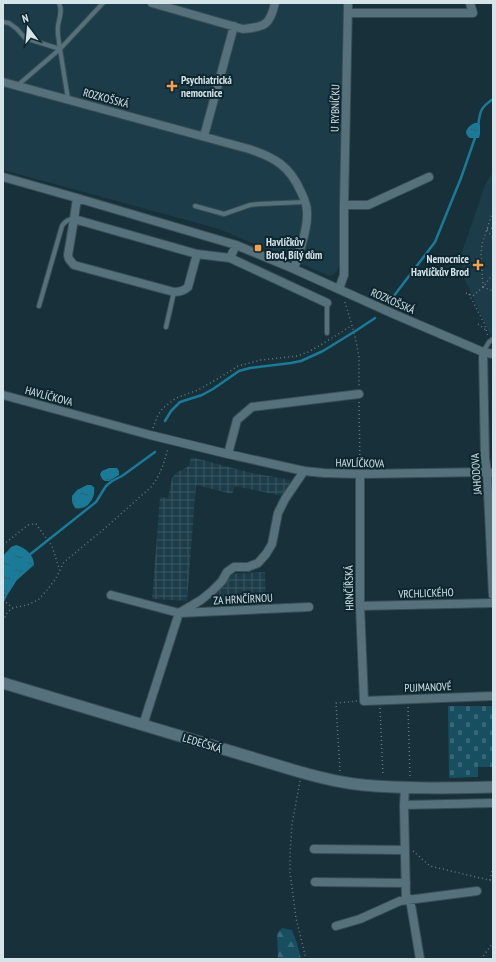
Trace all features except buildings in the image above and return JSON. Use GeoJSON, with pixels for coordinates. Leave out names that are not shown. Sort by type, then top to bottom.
{"type":"FeatureCollection","features":[{"type":"Feature","properties":{"kind":"main road","name":"LEDEČSKÁ"},"geometry":{"type":"LineString","coordinates":[[3,683],[300,772],[340,782],[407,788],[493,787]]}},
{"type":"Feature","properties":{"kind":"street"},"geometry":{"type":"LineString","coordinates":[[152,3],[243,29],[256,28],[266,23],[273,14],[275,3]]}},
{"type":"Feature","properties":{"kind":"street","name":"U RYBNÍČKU"},"geometry":{"type":"LineString","coordinates":[[339,290],[344,275],[348,3]]}},
{"type":"Feature","properties":{"kind":"street"},"geometry":{"type":"LineString","coordinates":[[348,13],[473,13],[470,3]]}},
{"type":"Feature","properties":{"kind":"street"},"geometry":{"type":"LineString","coordinates":[[204,136],[234,26]]}},
{"type":"Feature","properties":{"kind":"street","name":"ROZKOŠSKÁ"},"geometry":{"type":"LineString","coordinates":[[3,82],[204,136],[259,152],[279,162],[289,171],[298,184],[307,212],[305,232],[294,269]]}},
{"type":"Feature","properties":{"kind":"street","name":"ROZKOŠSKÁ"},"geometry":{"type":"LineString","coordinates":[[3,177],[236,245],[294,269],[396,315],[484,352],[493,354]]}},
{"type":"Feature","properties":{"kind":"street"},"geometry":{"type":"LineString","coordinates":[[344,205],[368,205],[429,177]]}},
{"type":"Feature","properties":{"kind":"street"},"geometry":{"type":"LineString","coordinates":[[77,198],[68,254],[69,259],[74,264],[174,292],[183,291],[188,287],[197,254]]}},
{"type":"Feature","properties":{"kind":"street"},"geometry":{"type":"LineString","coordinates":[[74,219],[197,254],[230,258],[327,303]]}},
{"type":"Feature","properties":{"kind":"street"},"geometry":{"type":"LineString","coordinates":[[230,258],[236,245]]}},
{"type":"Feature","properties":{"kind":"street","name":"JAHODOVA"},"geometry":{"type":"LineString","coordinates":[[484,352],[485,458],[490,472],[493,595]]}},
{"type":"Feature","properties":{"kind":"street"},"geometry":{"type":"LineString","coordinates":[[228,454],[237,420],[252,407],[359,394]]}},
{"type":"Feature","properties":{"kind":"street","name":"HAVLÍČKOVA"},"geometry":{"type":"LineString","coordinates":[[3,395],[150,435],[304,471],[360,474],[490,472]]}},
{"type":"Feature","properties":{"kind":"street"},"geometry":{"type":"LineString","coordinates":[[143,725],[179,613],[201,600],[212,591],[222,581],[227,572],[234,567],[248,567],[258,563],[266,554],[272,544],[278,513],[285,499],[304,471]]}},
{"type":"Feature","properties":{"kind":"street","name":"HRNČÍŘSKÁ"},"geometry":{"type":"LineString","coordinates":[[360,474],[360,606],[364,701]]}},
{"type":"Feature","properties":{"kind":"street","name":"ZA HRNČÍRNOU"},"geometry":{"type":"LineString","coordinates":[[111,595],[179,613],[309,607]]}},
{"type":"Feature","properties":{"kind":"street","name":"VRCHLICKÉHO"},"geometry":{"type":"LineString","coordinates":[[360,606],[493,602]]}},
{"type":"Feature","properties":{"kind":"street","name":"PUJMANOVÉ"},"geometry":{"type":"LineString","coordinates":[[364,701],[493,696]]}},
{"type":"Feature","properties":{"kind":"street"},"geometry":{"type":"LineString","coordinates":[[407,788],[404,805],[406,883],[420,959]]}},
{"type":"Feature","properties":{"kind":"street"},"geometry":{"type":"LineString","coordinates":[[404,805],[493,803]]}},
{"type":"Feature","properties":{"kind":"street"},"geometry":{"type":"LineString","coordinates":[[314,849],[404,847]]}},
{"type":"Feature","properties":{"kind":"street"},"geometry":{"type":"LineString","coordinates":[[315,882],[406,883]]}},
{"type":"Feature","properties":{"kind":"street"},"geometry":{"type":"LineString","coordinates":[[336,926],[360,919],[392,904],[408,899],[477,891]]}},
{"type":"Feature","properties":{"kind":"lane"},"geometry":{"type":"LineString","coordinates":[[59,3],[61,5],[61,14],[58,27],[60,49],[68,99]]}},
{"type":"Feature","properties":{"kind":"lane"},"geometry":{"type":"LineString","coordinates":[[17,85],[60,49],[103,3]]}},
{"type":"Feature","properties":{"kind":"lane"},"geometry":{"type":"LineString","coordinates":[[3,22],[9,24],[25,38],[60,49]]}},
{"type":"Feature","properties":{"kind":"lane"},"geometry":{"type":"LineString","coordinates":[[195,206],[224,214],[250,205],[305,202]]}},
{"type":"Feature","properties":{"kind":"lane"},"geometry":{"type":"LineString","coordinates":[[39,306],[62,226],[65,221],[74,219]]}},
{"type":"Feature","properties":{"kind":"lane"},"geometry":{"type":"LineString","coordinates":[[166,327],[174,292]]}},
{"type":"Feature","properties":{"kind":"lane"},"geometry":{"type":"LineString","coordinates":[[326,333],[327,303]]}},
{"type":"Feature","properties":{"kind":"lane"},"geometry":{"type":"LineString","coordinates":[[484,352],[489,342],[493,339]]}},
{"type":"Feature","properties":{"kind":"path"},"geometry":{"type":"LineString","coordinates":[[483,287],[481,255],[482,244],[493,211]]}},
{"type":"Feature","properties":{"kind":"path"},"geometry":{"type":"LineString","coordinates":[[487,230],[493,228]]}},
{"type":"Feature","properties":{"kind":"path"},"geometry":{"type":"LineString","coordinates":[[487,230],[493,238]]}},
{"type":"Feature","properties":{"kind":"path"},"geometry":{"type":"LineString","coordinates":[[466,293],[473,296],[483,287],[493,274]]}},
{"type":"Feature","properties":{"kind":"path"},"geometry":{"type":"LineString","coordinates":[[483,287],[493,291]]}},
{"type":"Feature","properties":{"kind":"path"},"geometry":{"type":"LineString","coordinates":[[348,294],[345,301],[359,357],[360,474]]}},
{"type":"Feature","properties":{"kind":"path"},"geometry":{"type":"LineString","coordinates":[[469,294],[486,330],[478,324]]}},
{"type":"Feature","properties":{"kind":"path"},"geometry":{"type":"LineString","coordinates":[[150,435],[158,415],[163,408],[176,398],[198,390],[238,366],[261,360],[303,354],[351,326]]}},
{"type":"Feature","properties":{"kind":"path"},"geometry":{"type":"LineString","coordinates":[[3,621],[11,609],[27,605],[38,600],[56,578],[64,562],[151,487],[163,467],[171,440]]}},
{"type":"Feature","properties":{"kind":"path"},"geometry":{"type":"LineString","coordinates":[[3,545],[28,526],[36,524],[52,546],[60,569]]}},
{"type":"Feature","properties":{"kind":"path"},"geometry":{"type":"LineString","coordinates":[[3,600],[13,608]]}},
{"type":"Feature","properties":{"kind":"path"},"geometry":{"type":"LineString","coordinates":[[407,788],[408,699]]}},
{"type":"Feature","properties":{"kind":"path"},"geometry":{"type":"LineString","coordinates":[[380,700],[384,786]]}},
{"type":"Feature","properties":{"kind":"path"},"geometry":{"type":"LineString","coordinates":[[340,782],[336,703],[364,701]]}},
{"type":"Feature","properties":{"kind":"path"},"geometry":{"type":"LineString","coordinates":[[300,772],[300,780],[292,824],[290,873],[296,918],[306,959]]}},
{"type":"Feature","properties":{"kind":"path"},"geometry":{"type":"LineString","coordinates":[[404,847],[408,845],[408,847],[430,866],[493,881]]}},
{"type":"Feature","properties":{"kind":"path"},"geometry":{"type":"LineString","coordinates":[[490,880],[493,867]]}},
{"type":"Feature","properties":{"kind":"path"},"geometry":{"type":"LineString","coordinates":[[481,959],[493,942]]}},
{"type":"Feature","properties":{"kind":"shaded area","name":"Psychiatrická nemocnice"},"geometry":{"type":"Polygon","coordinates":[[[3,3],[343,3],[339,266],[337,271],[330,276],[219,229],[3,170],[3,3]]]}},
{"type":"Feature","properties":{"kind":"shaded area","name":"Nemocnice Havlíčkův Brod"},"geometry":{"type":"Polygon","coordinates":[[[493,172],[493,341],[463,276],[461,255],[485,185],[493,172]]]}},
{"type":"Feature","properties":{"kind":"shaded area"},"geometry":{"type":"Polygon","coordinates":[[[191,457],[252,473],[290,480],[289,487],[283,496],[235,486],[232,494],[196,485],[187,601],[152,599],[160,497],[168,498],[172,478],[176,473],[189,466],[191,457]]]}},
{"type":"Feature","properties":{"kind":"shaded area"},"geometry":{"type":"Polygon","coordinates":[[[265,572],[266,604],[213,606],[213,594],[229,574],[265,572]]]}},
{"type":"Feature","properties":{"kind":"green space"},"geometry":{"type":"Polygon","coordinates":[[[448,706],[493,706],[493,767],[478,767],[478,777],[449,778],[448,706]]]}},
{"type":"Feature","properties":{"kind":"green space"},"geometry":{"type":"Polygon","coordinates":[[[282,928],[292,930],[301,959],[278,959],[277,933],[282,928]]]}},
{"type":"Feature","properties":{"kind":"water"},"geometry":{"type":"Polygon","coordinates":[[[475,123],[480,125],[479,138],[470,138],[466,132],[470,126],[475,123]]]}},
{"type":"Feature","properties":{"kind":"water"},"geometry":{"type":"Polygon","coordinates":[[[109,468],[117,468],[119,475],[109,481],[105,481],[102,479],[100,474],[102,471],[109,468]]]}},
{"type":"Feature","properties":{"kind":"water"},"geometry":{"type":"Polygon","coordinates":[[[87,485],[94,487],[94,495],[90,503],[83,508],[75,508],[72,502],[72,496],[77,490],[87,485]]]}},
{"type":"Feature","properties":{"kind":"water"},"geometry":{"type":"Polygon","coordinates":[[[16,545],[29,552],[33,558],[34,565],[17,580],[8,594],[5,595],[3,593],[3,556],[11,547],[16,545]]]}},
{"type":"Feature","properties":{"kind":"waterway"},"geometry":{"type":"LineString","coordinates":[[478,127],[481,110],[493,99]]}},
{"type":"Feature","properties":{"kind":"waterway"},"geometry":{"type":"LineString","coordinates":[[390,301],[435,242],[461,178],[476,135]]}},
{"type":"Feature","properties":{"kind":"waterway"},"geometry":{"type":"LineString","coordinates":[[165,421],[171,411],[180,402],[202,395],[239,371],[250,368],[301,361],[323,351],[375,318]]}},
{"type":"Feature","properties":{"kind":"waterway"},"geometry":{"type":"LineString","coordinates":[[28,556],[96,502],[106,486],[112,481],[122,476],[155,452]]}},
{"type":"Feature","properties":{"kind":"waterway"},"geometry":{"type":"LineString","coordinates":[[3,601],[7,593]]}},
{"type":"Feature","properties":{"kind":"place","name":"Psychiatrická nemocnice"},"geometry":{"type":"Point","coordinates":[172,86]}},
{"type":"Feature","properties":{"kind":"place","name":"Havlíčkův Brod, Bílý dům"},"geometry":{"type":"Point","coordinates":[258,248]}},
{"type":"Feature","properties":{"kind":"place","name":"Nemocnice Havlíčkův Brod"},"geometry":{"type":"Point","coordinates":[478,265]}}]}
